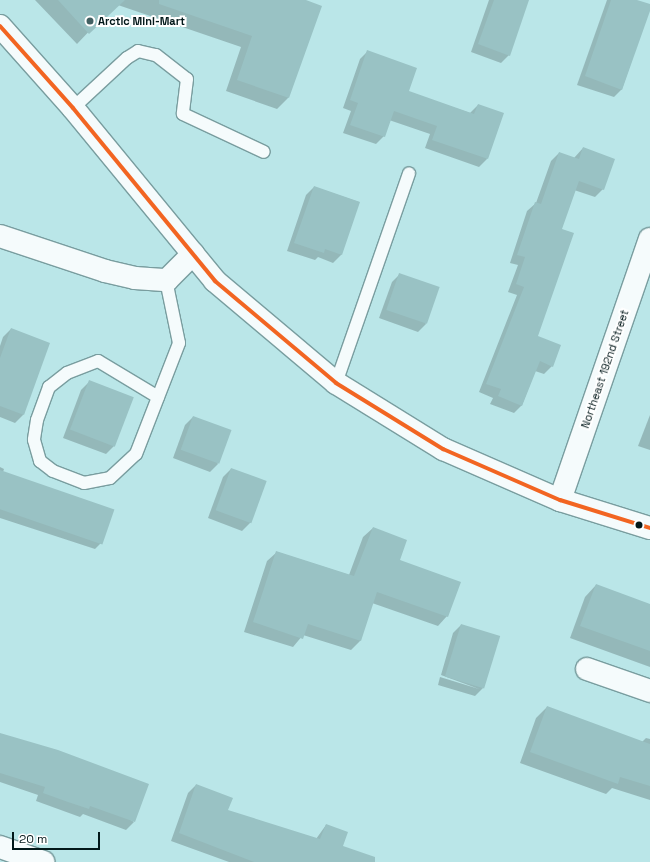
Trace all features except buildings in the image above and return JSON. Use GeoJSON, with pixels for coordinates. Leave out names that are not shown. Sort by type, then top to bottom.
{"type":"FeatureCollection","features":[{"type":"Feature","properties":{"kind":"main road"},"geometry":{"type":"LineString","coordinates":[[0,26],[73,108],[216,281],[336,383],[443,449],[560,500],[650,528]]}},
{"type":"Feature","properties":{"kind":"main road"},"geometry":{"type":"LineString","coordinates":[[0,236],[105,271],[136,278],[166,280],[193,254]]}},
{"type":"Feature","properties":{"kind":"main road","name":"Northeast 192nd Street"},"geometry":{"type":"LineString","coordinates":[[560,500],[650,239]]}},
{"type":"Feature","properties":{"kind":"main road"},"geometry":{"type":"LineString","coordinates":[[587,668],[650,691]]}},
{"type":"Feature","properties":{"kind":"main road"},"geometry":{"type":"LineString","coordinates":[[0,848],[43,862]]}},
{"type":"Feature","properties":{"kind":"lane"},"geometry":{"type":"LineString","coordinates":[[73,108],[127,58],[138,51],[156,55],[187,79],[183,114],[264,152]]}},
{"type":"Feature","properties":{"kind":"lane"},"geometry":{"type":"LineString","coordinates":[[336,383],[409,174]]}},
{"type":"Feature","properties":{"kind":"lane"},"geometry":{"type":"LineString","coordinates":[[158,397],[98,361],[67,373],[49,388],[37,420],[34,440],[40,461],[53,471],[84,484],[110,478],[136,454],[179,343],[166,280]]}},
{"type":"Feature","properties":{"kind":"transit line"},"geometry":{"type":"LineString","coordinates":[[0,26],[73,108],[215,281],[336,383],[443,449],[560,500],[650,528]]}},
{"type":"Feature","properties":{"kind":"place","name":"Arctic Mini-Mart"},"geometry":{"type":"Point","coordinates":[90,21]}}]}
